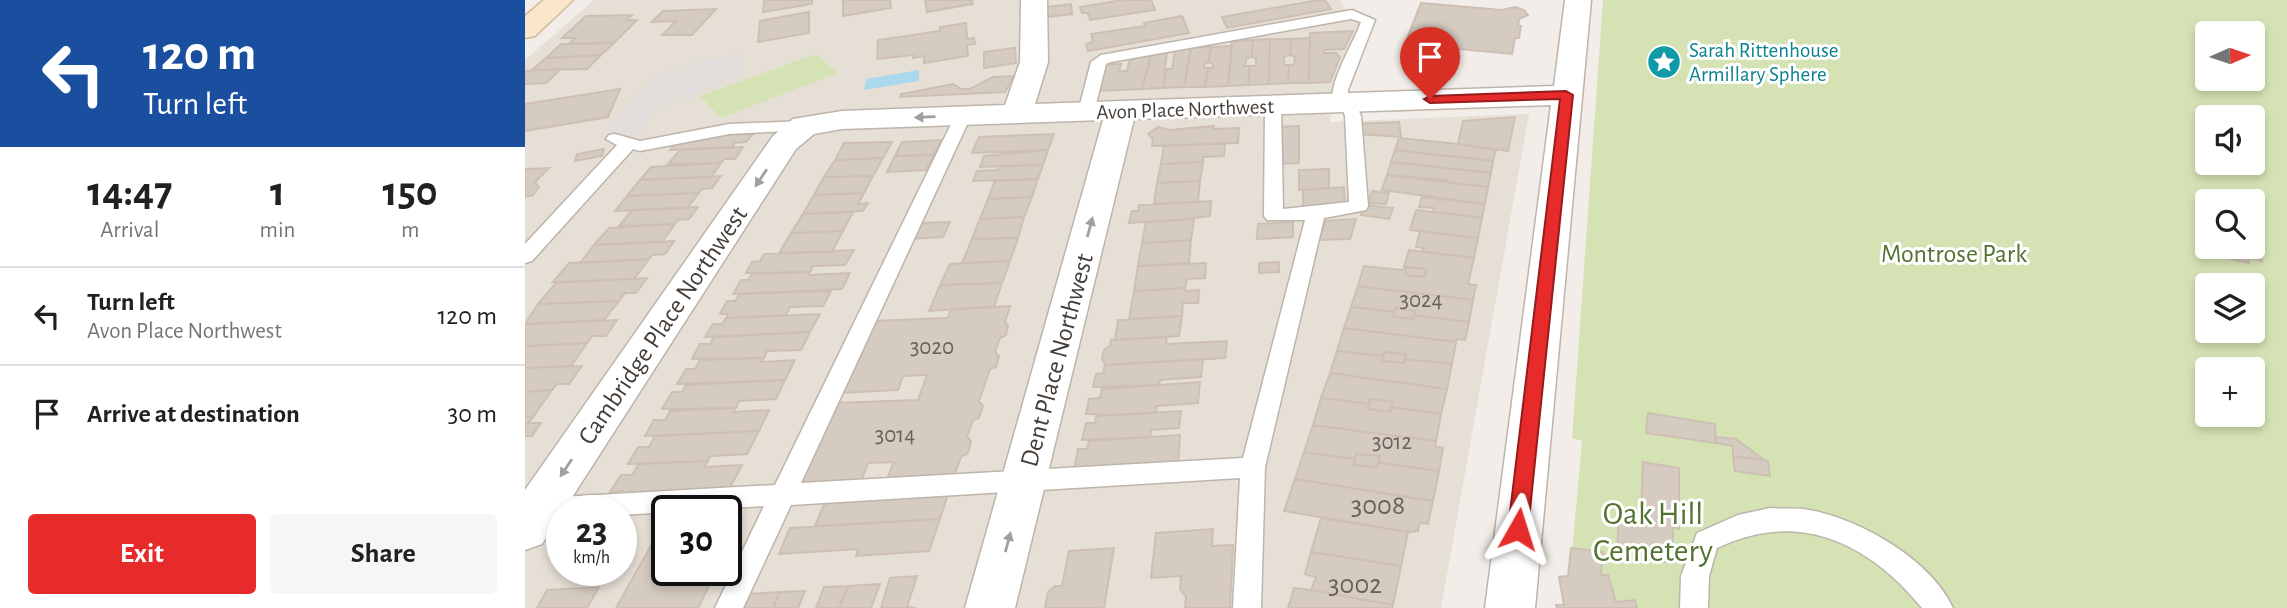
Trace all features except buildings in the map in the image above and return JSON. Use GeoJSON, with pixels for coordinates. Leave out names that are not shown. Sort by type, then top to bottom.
{"type":"FeatureCollection","features":[{"type":"Feature","properties":{"kind":"street"},"geometry":{"type":"LineString","coordinates":[[525,30],[560,0]]}},
{"type":"Feature","properties":{"kind":"street"},"geometry":{"type":"LineString","coordinates":[[1017,114],[1034,62],[1034,0]]}},
{"type":"Feature","properties":{"kind":"street"},"geometry":{"type":"LineString","coordinates":[[1510,608],[1578,0]]}},
{"type":"Feature","properties":{"kind":"street","name":"Avon Place Northwest"},"geometry":{"type":"LineString","coordinates":[[804,126],[842,120],[1566,95]]}},
{"type":"Feature","properties":{"kind":"street","name":"Dent Place Northwest"},"geometry":{"type":"LineString","coordinates":[[991,608],[1024,479],[1103,112]]}},
{"type":"Feature","properties":{"kind":"street","name":"Cambridge Place Northwest"},"geometry":{"type":"LineString","coordinates":[[529,516],[784,143],[804,126]]}},
{"type":"Feature","properties":{"kind":"lane"},"geometry":{"type":"LineString","coordinates":[[1103,112],[1099,62],[1106,58],[1352,14],[1369,20],[1340,90],[1353,116],[1359,206],[1274,216],[1273,105]]}},
{"type":"Feature","properties":{"kind":"lane"},"geometry":{"type":"LineString","coordinates":[[729,608],[963,116]]}},
{"type":"Feature","properties":{"kind":"lane"},"geometry":{"type":"LineString","coordinates":[[525,256],[622,141],[640,146],[729,129],[804,126]]}},
{"type":"Feature","properties":{"kind":"lane"},"geometry":{"type":"LineString","coordinates":[[1247,608],[1253,467],[1317,213]]}},
{"type":"Feature","properties":{"kind":"lane"},"geometry":{"type":"LineString","coordinates":[[529,516],[1024,479],[1253,467]]}},
{"type":"Feature","properties":{"kind":"lane"},"geometry":{"type":"LineString","coordinates":[[1694,608],[1695,576],[1706,541],[1725,529],[1759,518],[1813,521],[1843,531],[1876,547],[1923,586],[1939,608]]}},
{"type":"Feature","properties":{"kind":"shaded area"},"geometry":{"type":"Polygon","coordinates":[[[594,0],[1340,0],[1345,9],[1360,20],[1334,87],[1330,122],[1529,114],[1441,608],[525,608],[525,60],[594,0]]]}},
{"type":"Feature","properties":{"kind":"shaded area"},"geometry":{"type":"Polygon","coordinates":[[[743,53],[744,73],[655,111],[635,137],[605,132],[659,73],[690,69],[697,62],[743,53]]]}},
{"type":"Feature","properties":{"kind":"green space","name":"Montrose Park"},"geometry":{"type":"Polygon","coordinates":[[[1603,0],[2287,0],[2287,608],[1567,608],[1582,441],[1572,438],[1603,0]]]}},
{"type":"Feature","properties":{"kind":"green space"},"geometry":{"type":"Polygon","coordinates":[[[816,54],[838,73],[721,118],[700,96],[816,54]]]}},
{"type":"Feature","properties":{"kind":"water"},"geometry":{"type":"Polygon","coordinates":[[[919,70],[919,81],[864,90],[866,79],[919,70]]]}},
{"type":"Feature","properties":{"kind":"place","name":"Sarah Rittenhouse Armillary Sphere"},"geometry":{"type":"Point","coordinates":[1664,62]}},
{"type":"Feature","properties":{"kind":"route"},"geometry":{"type":"LineString","coordinates":[[1430,99],[1566,95],[1518,529]]}},
{"type":"Feature","properties":{"kind":"park label","name":"Oak Hill Cemetery"},"geometry":{"type":"Point","coordinates":[1653,532]}}]}
